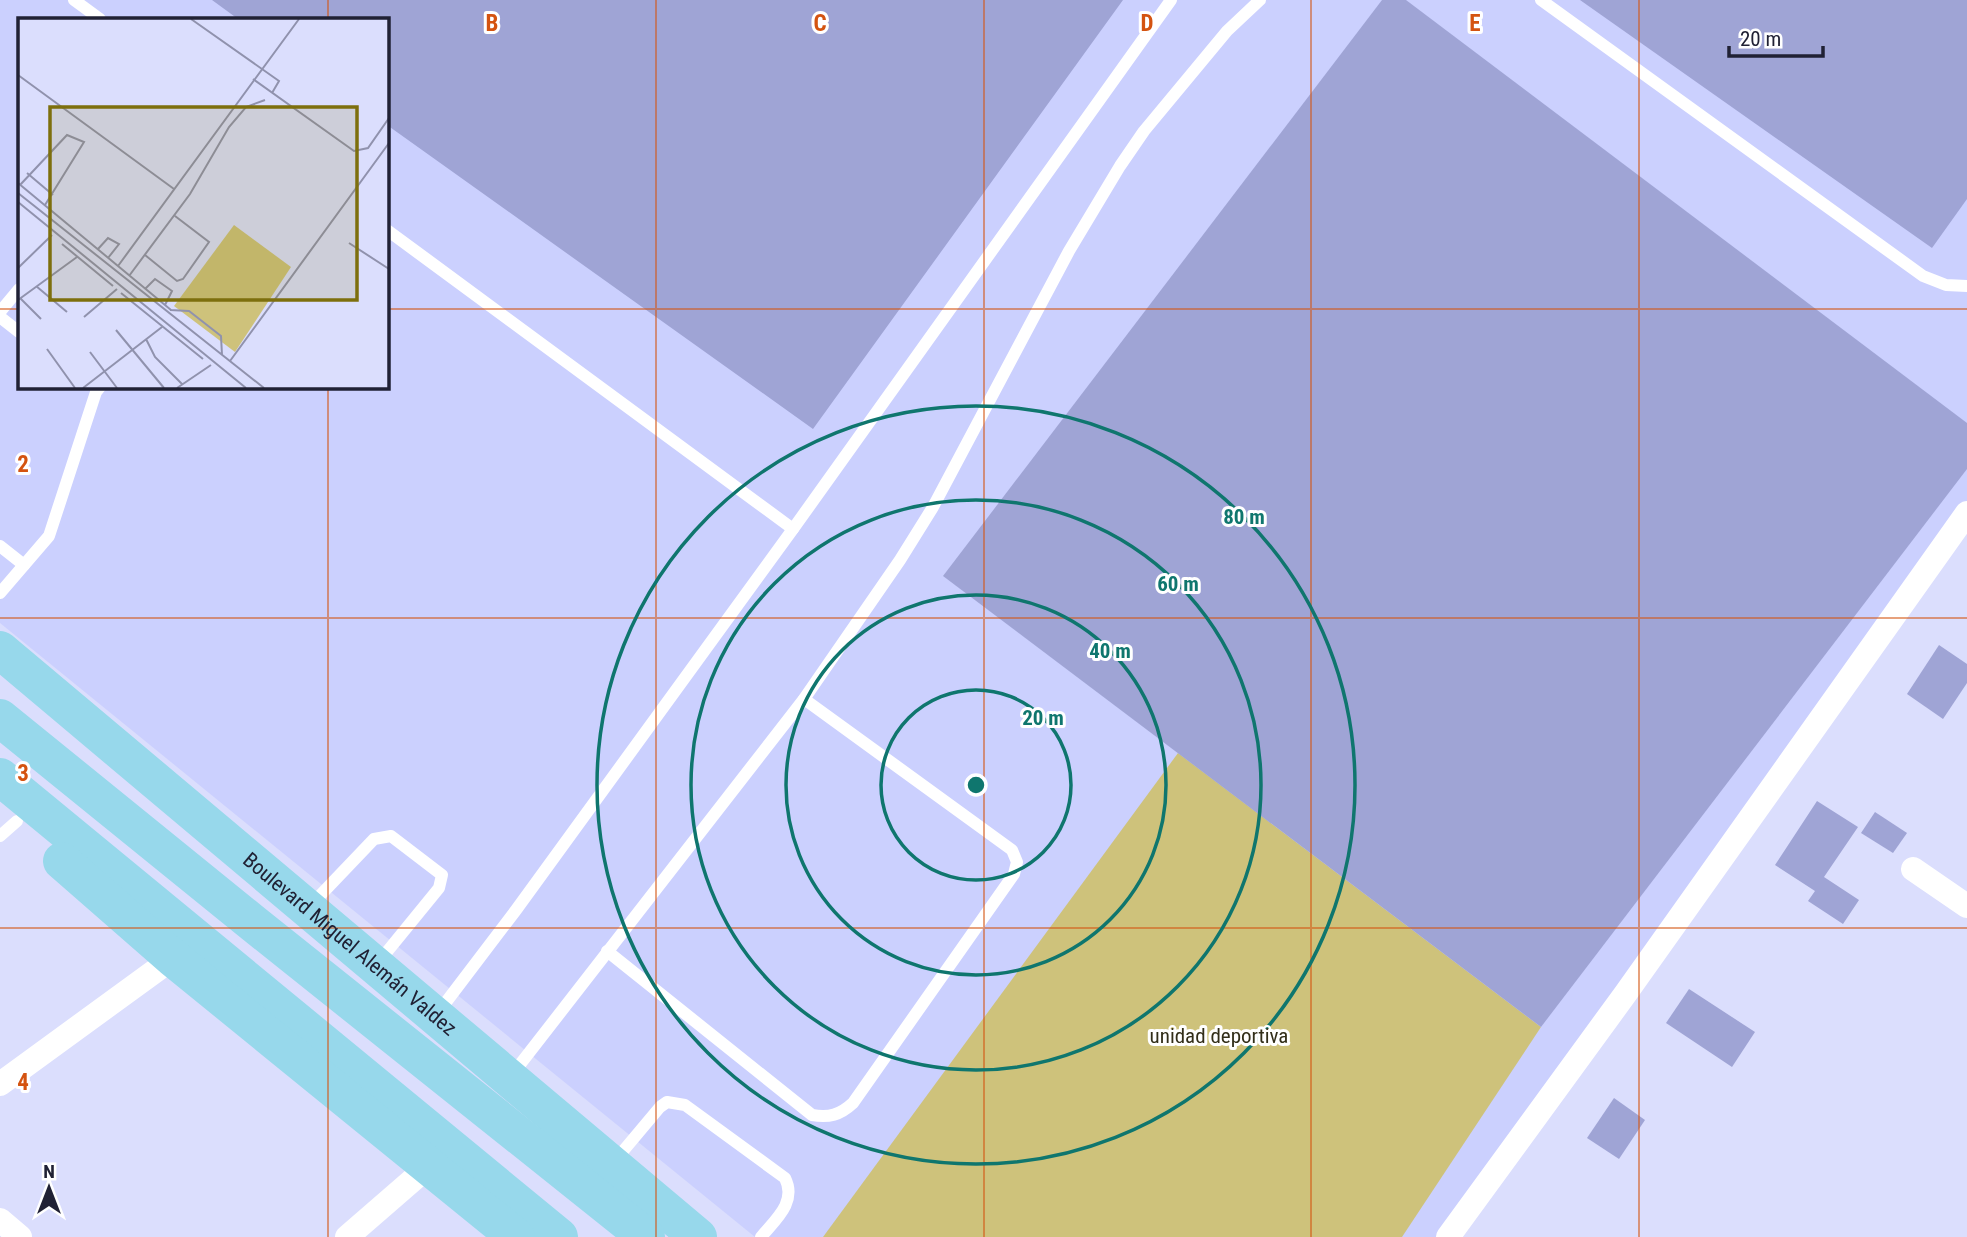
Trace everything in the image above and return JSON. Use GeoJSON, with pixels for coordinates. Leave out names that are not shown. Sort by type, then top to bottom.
{"type":"FeatureCollection","features":[{"type":"Feature","properties":{"kind":"main road","name":"Boulevard Miguel Alemán Valdez"},"geometry":{"type":"LineString","coordinates":[[0,650],[698,1237]]}},
{"type":"Feature","properties":{"kind":"main road"},"geometry":{"type":"LineString","coordinates":[[0,718],[646,1237]]}},
{"type":"Feature","properties":{"kind":"main road"},"geometry":{"type":"LineString","coordinates":[[0,776],[559,1237]]}},
{"type":"Feature","properties":{"kind":"main road"},"geometry":{"type":"LineString","coordinates":[[6,821],[516,1237]]}},
{"type":"Feature","properties":{"kind":"street"},"geometry":{"type":"LineString","coordinates":[[1448,1237],[1626,993],[1967,513]]}},
{"type":"Feature","properties":{"kind":"street"},"geometry":{"type":"LineString","coordinates":[[1913,869],[1967,906]]}},
{"type":"Feature","properties":{"kind":"street"},"geometry":{"type":"LineString","coordinates":[[0,1084],[173,958]]}},
{"type":"Feature","properties":{"kind":"street"},"geometry":{"type":"LineString","coordinates":[[346,1237],[430,1166]]}},
{"type":"Feature","properties":{"kind":"street"},"geometry":{"type":"LineString","coordinates":[[0,1220],[20,1237]]}},
{"type":"Feature","properties":{"kind":"lane"},"geometry":{"type":"LineString","coordinates":[[74,0],[99,18]]}},
{"type":"Feature","properties":{"kind":"lane"},"geometry":{"type":"LineString","coordinates":[[434,1017],[516,910],[793,529],[1171,0]]}},
{"type":"Feature","properties":{"kind":"lane"},"geometry":{"type":"LineString","coordinates":[[508,1079],[804,699],[900,560],[933,507],[1069,251],[1120,166],[1144,131],[1227,31],[1260,0]]}},
{"type":"Feature","properties":{"kind":"lane"},"geometry":{"type":"LineString","coordinates":[[1541,0],[1923,276],[1946,285],[1967,286]]}},
{"type":"Feature","properties":{"kind":"lane"},"geometry":{"type":"LineString","coordinates":[[388,231],[793,529]]}},
{"type":"Feature","properties":{"kind":"lane"},"geometry":{"type":"LineString","coordinates":[[18,290],[0,314],[18,331]]}},
{"type":"Feature","properties":{"kind":"lane"},"geometry":{"type":"LineString","coordinates":[[0,593],[49,536],[95,388]]}},
{"type":"Feature","properties":{"kind":"lane"},"geometry":{"type":"LineString","coordinates":[[0,546],[24,565]]}},
{"type":"Feature","properties":{"kind":"lane"},"geometry":{"type":"LineString","coordinates":[[607,951],[812,1115],[834,1116],[853,1103],[1014,874],[1017,862],[1012,850],[804,699]]}},
{"type":"Feature","properties":{"kind":"lane"},"geometry":{"type":"LineString","coordinates":[[307,909],[374,839],[391,836],[442,875],[439,888],[375,967]]}},
{"type":"Feature","properties":{"kind":"lane"},"geometry":{"type":"LineString","coordinates":[[612,1165],[660,1107],[667,1102],[685,1105],[785,1178],[790,1190],[788,1203],[761,1237]]}},
{"type":"Feature","properties":{"kind":"shaded area"},"geometry":{"type":"Polygon","coordinates":[[[0,0],[1967,0],[1967,518],[1456,1237],[755,1237],[0,623],[0,0]]]}},
{"type":"Feature","properties":{"kind":"green space","name":"unidad deportiva"},"geometry":{"type":"Polygon","coordinates":[[[1178,753],[1541,1027],[1402,1237],[823,1237],[1178,753]]]}},
{"type":"Feature","properties":{"kind":"building"},"geometry":{"type":"Polygon","coordinates":[[[212,0],[1123,0],[813,429],[388,126],[388,18],[237,18],[212,0]]]}},
{"type":"Feature","properties":{"kind":"building"},"geometry":{"type":"Polygon","coordinates":[[[1382,0],[1406,0],[1967,423],[1967,469],[1541,1027],[943,576],[1382,0]]]}},
{"type":"Feature","properties":{"kind":"building"},"geometry":{"type":"Polygon","coordinates":[[[1580,0],[1967,0],[1967,199],[1932,248],[1580,0]]]}},
{"type":"Feature","properties":{"kind":"building"},"geometry":{"type":"Polygon","coordinates":[[[1939,645],[1967,664],[1967,683],[1943,719],[1907,694],[1939,645]]]}},
{"type":"Feature","properties":{"kind":"building"},"geometry":{"type":"Polygon","coordinates":[[[1817,801],[1858,827],[1824,877],[1859,900],[1843,924],[1808,901],[1815,891],[1775,865],[1817,801]]]}},
{"type":"Feature","properties":{"kind":"building"},"geometry":{"type":"Polygon","coordinates":[[[1875,812],[1907,833],[1893,853],[1861,833],[1875,812]]]}},
{"type":"Feature","properties":{"kind":"building"},"geometry":{"type":"Polygon","coordinates":[[[1689,989],[1755,1032],[1732,1067],[1666,1023],[1689,989]]]}},
{"type":"Feature","properties":{"kind":"building"},"geometry":{"type":"Polygon","coordinates":[[[1614,1098],[1645,1120],[1619,1159],[1587,1138],[1614,1098]]]}}]}
